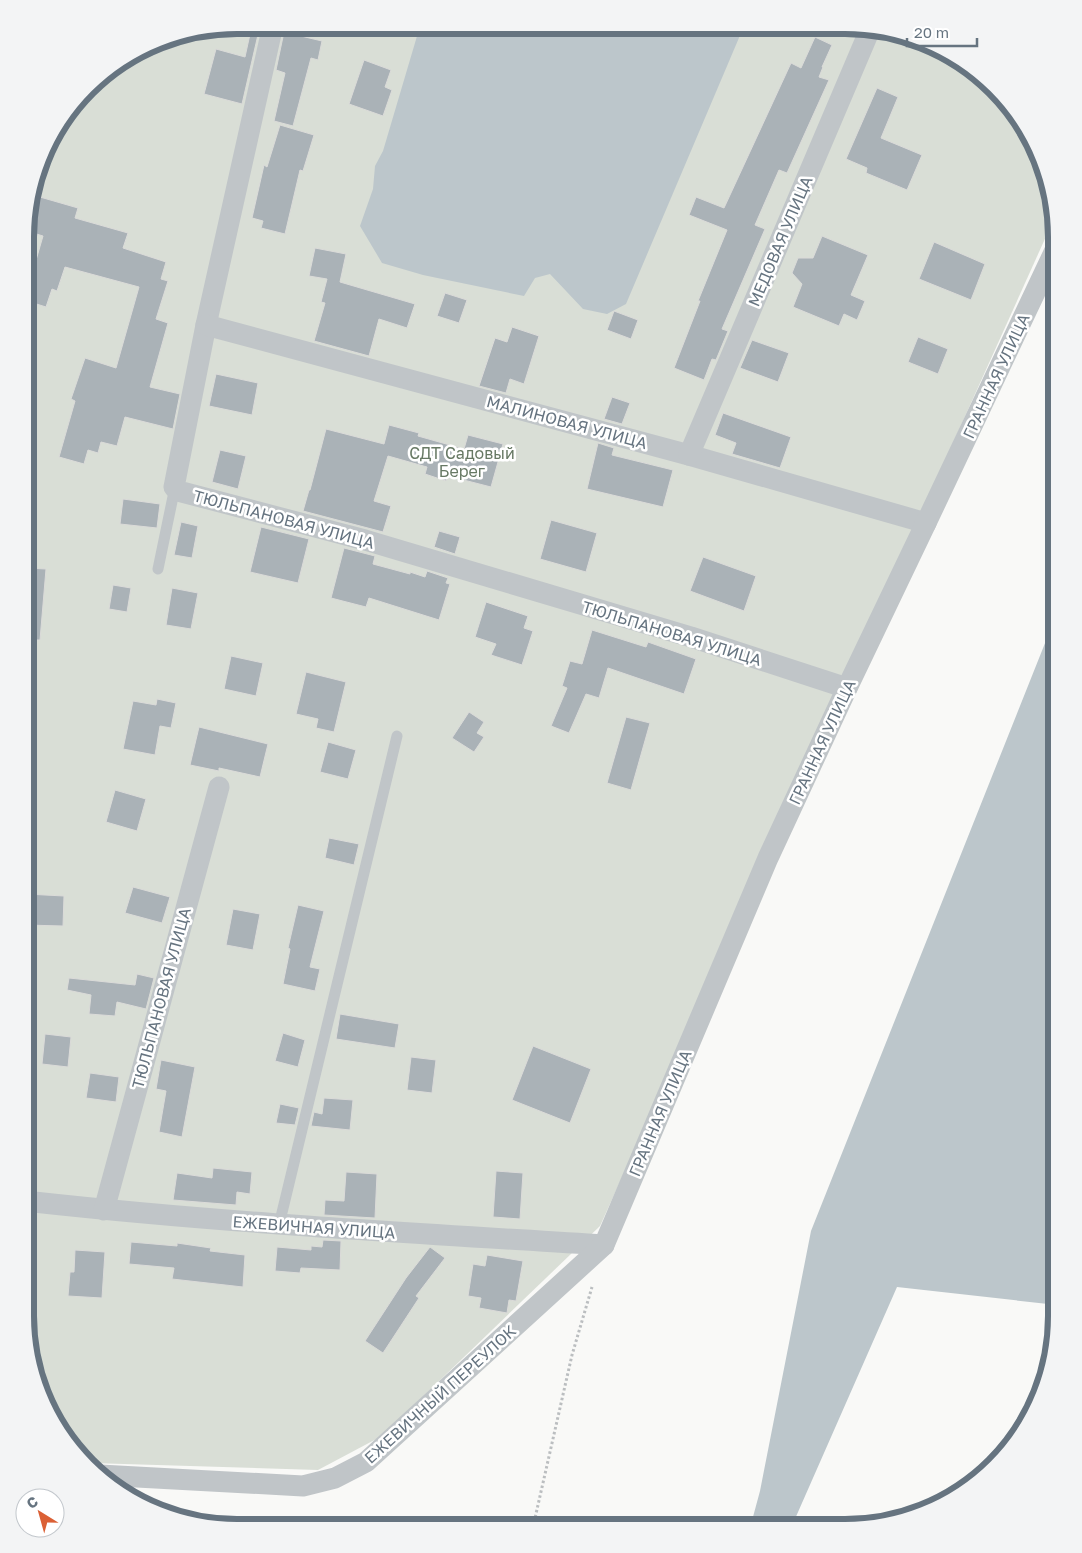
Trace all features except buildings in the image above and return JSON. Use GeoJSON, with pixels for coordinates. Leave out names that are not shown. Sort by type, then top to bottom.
{"type":"FeatureCollection","features":[{"type":"Feature","properties":{"kind":"street","name":"ТЮЛЬПАНОВАЯ УЛИЦА"},"geometry":{"type":"LineString","coordinates":[[271,34],[206,325],[175,488],[178,491],[365,540],[691,637],[846,688]]}},
{"type":"Feature","properties":{"kind":"street","name":"МЕДОВАЯ УЛИЦА"},"geometry":{"type":"LineString","coordinates":[[689,455],[869,35]]}},
{"type":"Feature","properties":{"kind":"street","name":"ГРАННАЯ УЛИЦА"},"geometry":{"type":"LineString","coordinates":[[604,1245],[768,858],[846,688],[1048,265]]}},
{"type":"Feature","properties":{"kind":"street","name":"МАЛИНОВАЯ УЛИЦА"},"geometry":{"type":"LineString","coordinates":[[206,325],[689,455],[926,523]]}},
{"type":"Feature","properties":{"kind":"street","name":"ТЮЛЬПАНОВАЯ УЛИЦА"},"geometry":{"type":"LineString","coordinates":[[104,1210],[219,786]]}},
{"type":"Feature","properties":{"kind":"street","name":"ЕЖЕВИЧНАЯ УЛИЦА"},"geometry":{"type":"LineString","coordinates":[[34,1202],[279,1225],[604,1245]]}},
{"type":"Feature","properties":{"kind":"street","name":"ЕЖЕВИЧНЫЙ ПЕРЕУЛОК"},"geometry":{"type":"LineString","coordinates":[[111,1476],[303,1486],[335,1478],[366,1462],[604,1245]]}},
{"type":"Feature","properties":{"kind":"lane"},"geometry":{"type":"LineString","coordinates":[[158,568],[175,488]]}},
{"type":"Feature","properties":{"kind":"lane"},"geometry":{"type":"LineString","coordinates":[[279,1225],[397,736]]}},
{"type":"Feature","properties":{"kind":"path"},"geometry":{"type":"LineString","coordinates":[[536,1519],[572,1355],[594,1282]]}},
{"type":"Feature","properties":{"kind":"green space","name":"СДТ Садовый Берег"},"geometry":{"type":"Polygon","coordinates":[[[859,34],[898,41],[923,49],[947,61],[979,84],[998,103],[1014,124],[1033,159],[1037,171],[1047,210],[1048,232],[600,1226],[382,1436],[318,1470],[97,1463],[76,1440],[61,1418],[49,1394],[35,1343],[34,223],[41,184],[49,159],[61,135],[76,113],[93,93],[113,76],[135,61],[159,49],[210,35],[859,34]]]}},
{"type":"Feature","properties":{"kind":"shaded area"},"geometry":{"type":"Polygon","coordinates":[[[418,34],[741,34],[626,304],[607,314],[583,309],[550,274],[535,278],[524,296],[423,275],[382,263],[360,226],[373,189],[375,166],[383,151],[418,34]]]}},
{"type":"Feature","properties":{"kind":"shaded area"},"geometry":{"type":"Polygon","coordinates":[[[1048,636],[1048,1304],[897,1287],[795,1519],[752,1519],[760,1491],[811,1231],[1048,636]]]}}]}
